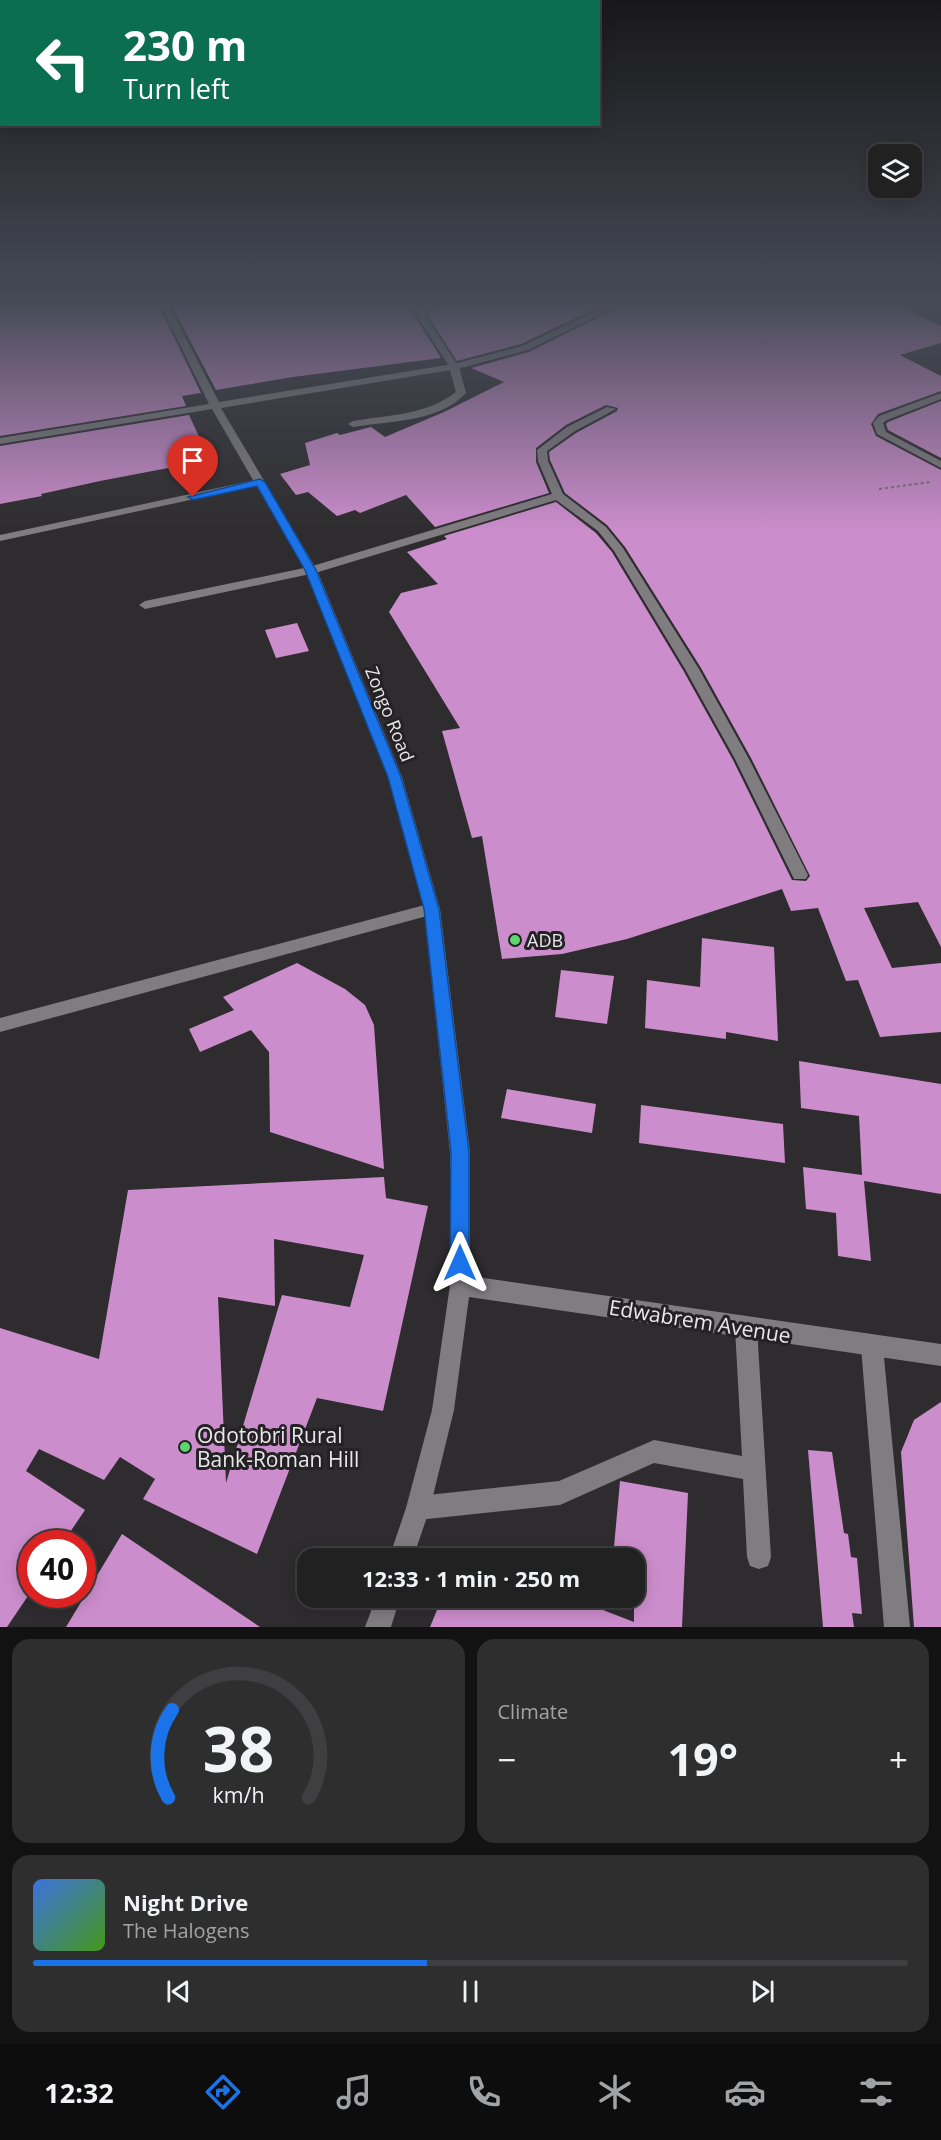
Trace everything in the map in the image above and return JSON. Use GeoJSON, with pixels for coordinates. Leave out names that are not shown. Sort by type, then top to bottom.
{"type":"FeatureCollection","features":[{"type":"Feature","properties":{"kind":"street","name":"Zongo Road"},"geometry":{"type":"LineString","coordinates":[[202,380],[311,570],[395,777],[432,909],[460,1152],[460,1285],[443,1410],[418,1508],[404,1548]]}},
{"type":"Feature","properties":{"kind":"street"},"geometry":{"type":"LineString","coordinates":[[0,441],[377,380]]}},
{"type":"Feature","properties":{"kind":"street"},"geometry":{"type":"LineString","coordinates":[[353,424],[441,408],[454,401],[461,393],[457,380]]}},
{"type":"Feature","properties":{"kind":"street"},"geometry":{"type":"LineString","coordinates":[[941,396],[884,418],[878,423],[882,434],[941,465]]}},
{"type":"Feature","properties":{"kind":"street"},"geometry":{"type":"LineString","coordinates":[[611,409],[571,429],[542,450],[543,461],[558,496],[602,529],[619,550],[692,669],[731,739],[800,875]]}},
{"type":"Feature","properties":{"kind":"street"},"geometry":{"type":"LineString","coordinates":[[0,538],[260,482]]}},
{"type":"Feature","properties":{"kind":"street"},"geometry":{"type":"LineString","coordinates":[[144,604],[311,570],[558,496]]}},
{"type":"Feature","properties":{"kind":"street"},"geometry":{"type":"LineString","coordinates":[[0,1025],[432,909]]}},
{"type":"Feature","properties":{"kind":"street","name":"Edwabrem Avenue"},"geometry":{"type":"LineString","coordinates":[[460,1285],[872,1347],[941,1355]]}},
{"type":"Feature","properties":{"kind":"street"},"geometry":{"type":"LineString","coordinates":[[746,1328],[759,1557]]}},
{"type":"Feature","properties":{"kind":"street"},"geometry":{"type":"LineString","coordinates":[[872,1347],[897,1627]]}},
{"type":"Feature","properties":{"kind":"street"},"geometry":{"type":"LineString","coordinates":[[418,1508],[560,1493],[654,1451],[754,1470]]}},
{"type":"Feature","properties":{"kind":"street"},"geometry":{"type":"LineString","coordinates":[[378,1627],[385,1608]]}},
{"type":"Feature","properties":{"kind":"path"},"geometry":{"type":"LineString","coordinates":[[879,489],[941,481]]}},
{"type":"Feature","properties":{"kind":"building"},"geometry":{"type":"Polygon","coordinates":[[[0,380],[195,380],[201,393],[182,396],[186,406],[0,436],[0,380]]]}},
{"type":"Feature","properties":{"kind":"building"},"geometry":{"type":"Polygon","coordinates":[[[211,380],[276,380],[216,390],[211,380]]]}},
{"type":"Feature","properties":{"kind":"building"},"geometry":{"type":"Polygon","coordinates":[[[499,380],[941,380],[941,391],[878,414],[871,424],[876,436],[941,470],[941,947],[918,902],[864,908],[892,968],[941,963],[941,1032],[880,1037],[858,980],[846,981],[818,908],[791,911],[782,889],[627,939],[562,954],[502,959],[482,836],[472,838],[442,731],[460,728],[389,612],[401,593],[438,584],[407,552],[447,539],[444,536],[556,502],[596,533],[612,552],[683,670],[733,760],[792,880],[806,881],[810,876],[751,758],[701,668],[625,547],[607,525],[565,493],[550,460],[549,452],[576,433],[617,411],[618,408],[606,405],[566,425],[536,448],[536,462],[549,493],[435,527],[406,495],[360,513],[355,510],[337,516],[308,492],[296,495],[280,474],[310,465],[305,443],[337,433],[340,435],[371,427],[385,437],[444,412],[504,382],[499,380]]]}},
{"type":"Feature","properties":{"kind":"building"},"geometry":{"type":"Polygon","coordinates":[[[941,401],[941,458],[888,430],[886,424],[888,422],[941,401]]]}},
{"type":"Feature","properties":{"kind":"building"},"geometry":{"type":"Polygon","coordinates":[[[189,415],[210,460],[100,481],[0,504],[0,446],[189,415]]]}},
{"type":"Feature","properties":{"kind":"building"},"geometry":{"type":"Polygon","coordinates":[[[297,623],[309,651],[276,658],[265,630],[297,623]]]}},
{"type":"Feature","properties":{"kind":"building"},"geometry":{"type":"Polygon","coordinates":[[[702,938],[774,947],[778,1041],[726,1032],[726,1039],[645,1028],[647,980],[700,987],[702,938]]]}},
{"type":"Feature","properties":{"kind":"building"},"geometry":{"type":"Polygon","coordinates":[[[297,963],[345,989],[365,1005],[374,1025],[384,1169],[270,1132],[269,1052],[251,1030],[200,1052],[189,1029],[234,1010],[223,997],[297,963]]]}},
{"type":"Feature","properties":{"kind":"building"},"geometry":{"type":"Polygon","coordinates":[[[561,970],[614,976],[607,1024],[555,1017],[561,970]]]}},
{"type":"Feature","properties":{"kind":"building"},"geometry":{"type":"Polygon","coordinates":[[[799,1061],[941,1084],[941,1194],[864,1181],[871,1261],[838,1256],[836,1213],[806,1209],[803,1167],[862,1175],[859,1116],[801,1108],[799,1061]]]}},
{"type":"Feature","properties":{"kind":"building"},"geometry":{"type":"Polygon","coordinates":[[[507,1089],[596,1104],[592,1133],[501,1118],[507,1089]]]}},
{"type":"Feature","properties":{"kind":"building"},"geometry":{"type":"Polygon","coordinates":[[[641,1105],[783,1124],[785,1163],[639,1143],[641,1105]]]}},
{"type":"Feature","properties":{"kind":"building"},"geometry":{"type":"Polygon","coordinates":[[[384,1177],[386,1198],[428,1206],[383,1411],[317,1398],[257,1554],[143,1499],[155,1479],[120,1457],[104,1480],[39,1449],[26,1471],[85,1510],[71,1530],[18,1530],[18,1608],[20,1608],[7,1627],[0,1627],[0,1328],[99,1359],[128,1190],[384,1177]],[[274,1239],[275,1306],[218,1297],[226,1483],[282,1295],[350,1307],[364,1255],[274,1239]]]}},
{"type":"Feature","properties":{"kind":"building"},"geometry":{"type":"Polygon","coordinates":[[[941,1402],[941,1627],[914,1627],[901,1452],[914,1420],[941,1402]]]}},
{"type":"Feature","properties":{"kind":"building"},"geometry":{"type":"Polygon","coordinates":[[[808,1450],[832,1452],[844,1533],[848,1534],[851,1557],[857,1558],[862,1614],[852,1613],[854,1627],[823,1627],[808,1450]]]}},
{"type":"Feature","properties":{"kind":"building"},"geometry":{"type":"Polygon","coordinates":[[[620,1481],[688,1493],[682,1627],[430,1627],[438,1608],[598,1608],[634,1622],[634,1608],[645,1608],[645,1548],[614,1548],[620,1481]]]}},
{"type":"Feature","properties":{"kind":"building"},"geometry":{"type":"Polygon","coordinates":[[[122,1534],[260,1627],[66,1627],[77,1608],[96,1608],[96,1577],[122,1534]]]}},
{"type":"Feature","properties":{"kind":"place","name":"ADB"},"geometry":{"type":"Point","coordinates":[515,940]}},
{"type":"Feature","properties":{"kind":"place","name":"Odotobri Rural Bank-Roman Hill"},"geometry":{"type":"Point","coordinates":[185,1447]}},
{"type":"Feature","properties":{"kind":"route"},"geometry":{"type":"LineString","coordinates":[[193,497],[260,482],[311,570],[395,777],[432,909],[460,1152],[460,1263]]}}]}
